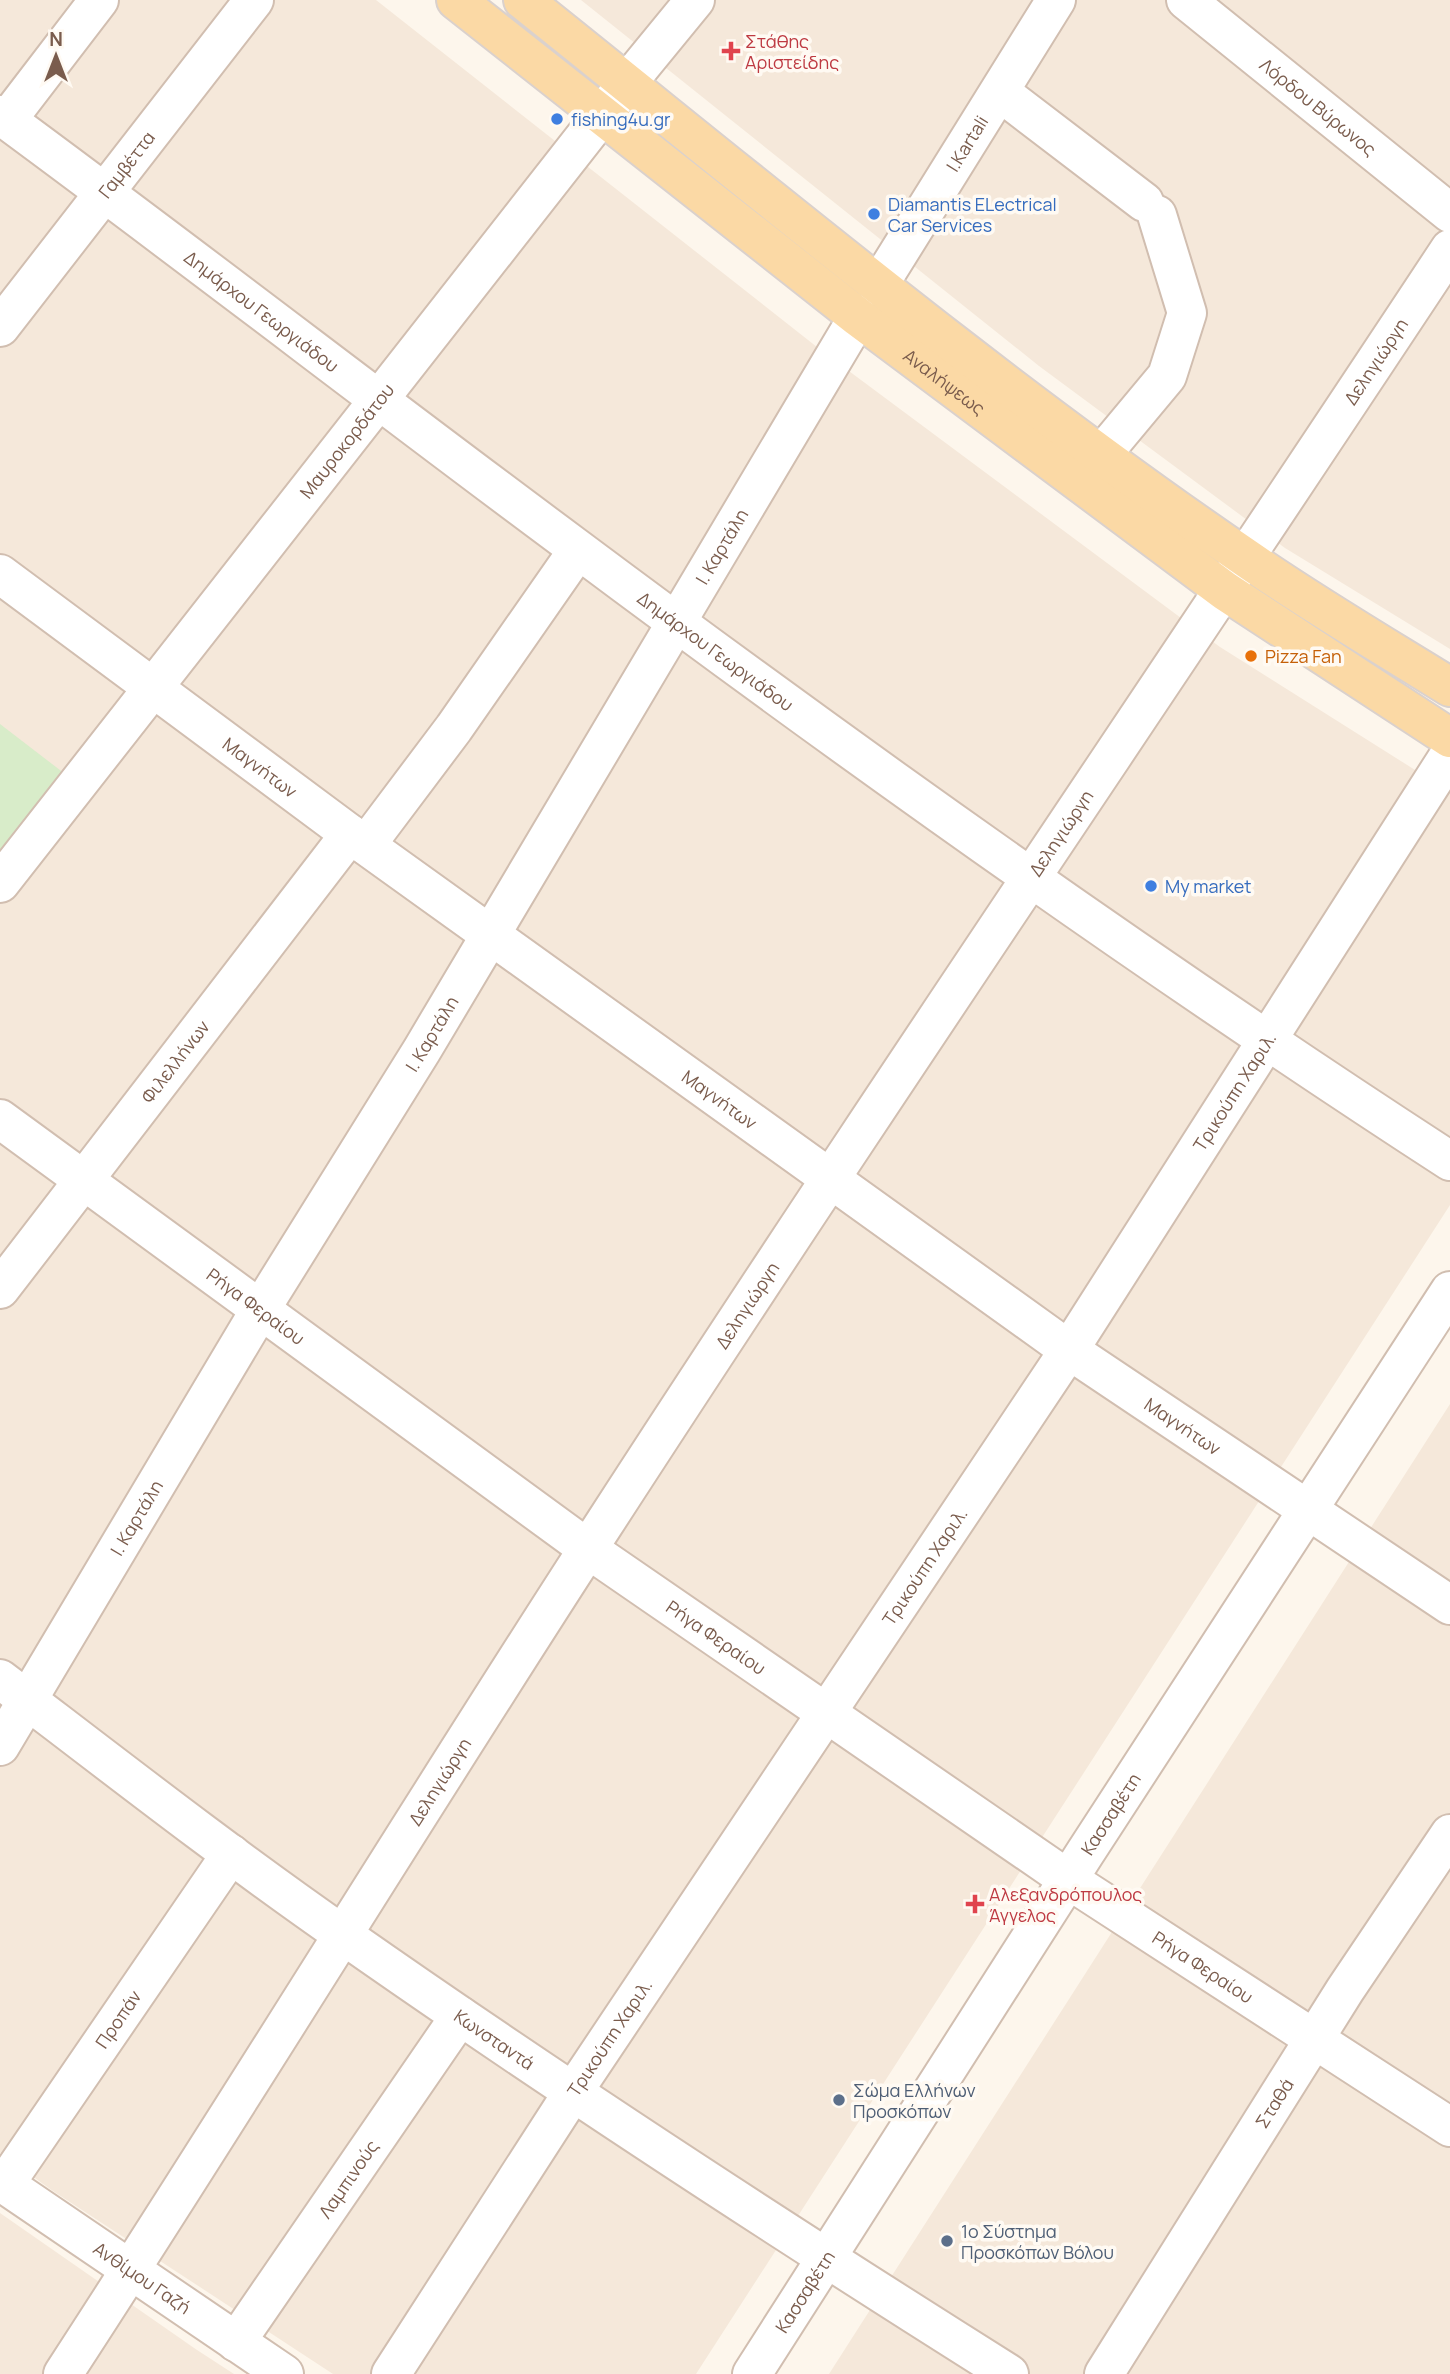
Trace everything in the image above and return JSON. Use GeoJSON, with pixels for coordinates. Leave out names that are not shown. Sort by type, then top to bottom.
{"type":"FeatureCollection","features":[{"type":"Feature","properties":{"kind":"main road","name":"Αναλήψεως"},"geometry":{"type":"LineString","coordinates":[[456,0],[602,115],[868,301],[1102,454],[1246,559],[1450,687]]}},
{"type":"Feature","properties":{"kind":"main road","name":"Αναλήψεως"},"geometry":{"type":"LineString","coordinates":[[523,0],[627,83],[868,301],[1225,591],[1450,738]]}},
{"type":"Feature","properties":{"kind":"street"},"geometry":{"type":"LineString","coordinates":[[4,118],[99,0]]}},
{"type":"Feature","properties":{"kind":"street","name":"Γαμβέττα"},"geometry":{"type":"LineString","coordinates":[[0,327],[254,0]]}},
{"type":"Feature","properties":{"kind":"street","name":"Μαυροκορδάτου"},"geometry":{"type":"LineString","coordinates":[[0,883],[695,0]]}},
{"type":"Feature","properties":{"kind":"street","name":"I.Kartali"},"geometry":{"type":"LineString","coordinates":[[868,301],[1056,0]]}},
{"type":"Feature","properties":{"kind":"street","name":"Λόρδου Βύρωνος"},"geometry":{"type":"LineString","coordinates":[[1186,0],[1450,213]]}},
{"type":"Feature","properties":{"kind":"street"},"geometry":{"type":"LineString","coordinates":[[1000,92],[1150,209],[1187,313],[1167,376],[1102,454]]}},
{"type":"Feature","properties":{"kind":"street","name":"Δημάρχου Γεωργιάδου"},"geometry":{"type":"LineString","coordinates":[[4,118],[578,550],[1031,880],[1265,1041],[1450,1161]]}},
{"type":"Feature","properties":{"kind":"street","name":"Δεληγιώργη"},"geometry":{"type":"LineString","coordinates":[[63,2374],[587,1549],[829,1179],[1225,591],[1450,249]]}},
{"type":"Feature","properties":{"kind":"street","name":"Ι. Καρτάλη"},"geometry":{"type":"LineString","coordinates":[[0,1746],[14,1690],[260,1310],[490,934],[868,301]]}},
{"type":"Feature","properties":{"kind":"street","name":"Φιλελλήνων"},"geometry":{"type":"LineString","coordinates":[[0,1289],[358,839],[454,728],[578,550]]}},
{"type":"Feature","properties":{"kind":"street","name":"Μαγνήτων"},"geometry":{"type":"LineString","coordinates":[[0,574],[358,839],[1069,1350],[1450,1605]]}},
{"type":"Feature","properties":{"kind":"street","name":"Τρικούπη Χαριλ."},"geometry":{"type":"LineString","coordinates":[[391,2374],[573,2092],[1069,1350],[1450,754]]}},
{"type":"Feature","properties":{"kind":"street","name":"Ρήγα Φεραίου"},"geometry":{"type":"LineString","coordinates":[[0,1119],[587,1549],[1069,1880],[1450,2127]]}},
{"type":"Feature","properties":{"kind":"street","name":"Κασσαβέτη"},"geometry":{"type":"LineString","coordinates":[[752,2374],[1450,1292]]}},
{"type":"Feature","properties":{"kind":"street","name":"Κωνσταντά"},"geometry":{"type":"LineString","coordinates":[[14,1690],[231,1854],[460,2016],[825,2258],[1009,2374]]}},
{"type":"Feature","properties":{"kind":"street","name":"Σταθά"},"geometry":{"type":"LineString","coordinates":[[1104,2374],[1315,2038],[1450,1833]]}},
{"type":"Feature","properties":{"kind":"street","name":"Προπάν"},"geometry":{"type":"LineString","coordinates":[[2,2182],[231,1854]]}},
{"type":"Feature","properties":{"kind":"street","name":"Λαμπινούς"},"geometry":{"type":"LineString","coordinates":[[236,2342],[460,2016]]}},
{"type":"Feature","properties":{"kind":"street","name":"Ανθίμου Γαζή"},"geometry":{"type":"LineString","coordinates":[[2,2182],[284,2374]]}},
{"type":"Feature","properties":{"kind":"shaded area"},"geometry":{"type":"Polygon","coordinates":[[[0,0],[376,0],[822,351],[1220,647],[1450,792],[1450,1205],[696,2374],[333,2374],[53,2191],[0,2153],[0,0]]]}},
{"type":"Feature","properties":{"kind":"shaded area"},"geometry":{"type":"Polygon","coordinates":[[[581,0],[1450,0],[1450,649],[1285,548],[1039,366],[581,0]]]}},
{"type":"Feature","properties":{"kind":"shaded area"},"geometry":{"type":"Polygon","coordinates":[[[1450,1404],[1450,2374],[829,2374],[1450,1404]]]}},
{"type":"Feature","properties":{"kind":"shaded area"},"geometry":{"type":"Polygon","coordinates":[[[0,2213],[197,2350],[234,2374],[0,2374],[0,2213]]]}},
{"type":"Feature","properties":{"kind":"green space"},"geometry":{"type":"Polygon","coordinates":[[[0,724],[69,777],[0,866],[0,724]]]}},
{"type":"Feature","properties":{"kind":"place","name":"Στάθης Αριστείδης"},"geometry":{"type":"Point","coordinates":[731,51]}},
{"type":"Feature","properties":{"kind":"place","name":"fishing4u.gr"},"geometry":{"type":"Point","coordinates":[557,119]}},
{"type":"Feature","properties":{"kind":"place","name":"Diamantis ELectrical Car Services"},"geometry":{"type":"Point","coordinates":[874,214]}},
{"type":"Feature","properties":{"kind":"place","name":"Pizza Fan"},"geometry":{"type":"Point","coordinates":[1251,656]}},
{"type":"Feature","properties":{"kind":"place","name":"My market"},"geometry":{"type":"Point","coordinates":[1151,886]}},
{"type":"Feature","properties":{"kind":"place","name":"Αλεξανδρόπουλος Άγγελος"},"geometry":{"type":"Point","coordinates":[975,1904]}},
{"type":"Feature","properties":{"kind":"place","name":"Σώμα Ελλήνων Προσκόπων"},"geometry":{"type":"Point","coordinates":[839,2100]}},
{"type":"Feature","properties":{"kind":"place","name":"1ο Σύστημα Προσκόπων Βόλου"},"geometry":{"type":"Point","coordinates":[947,2241]}}]}
